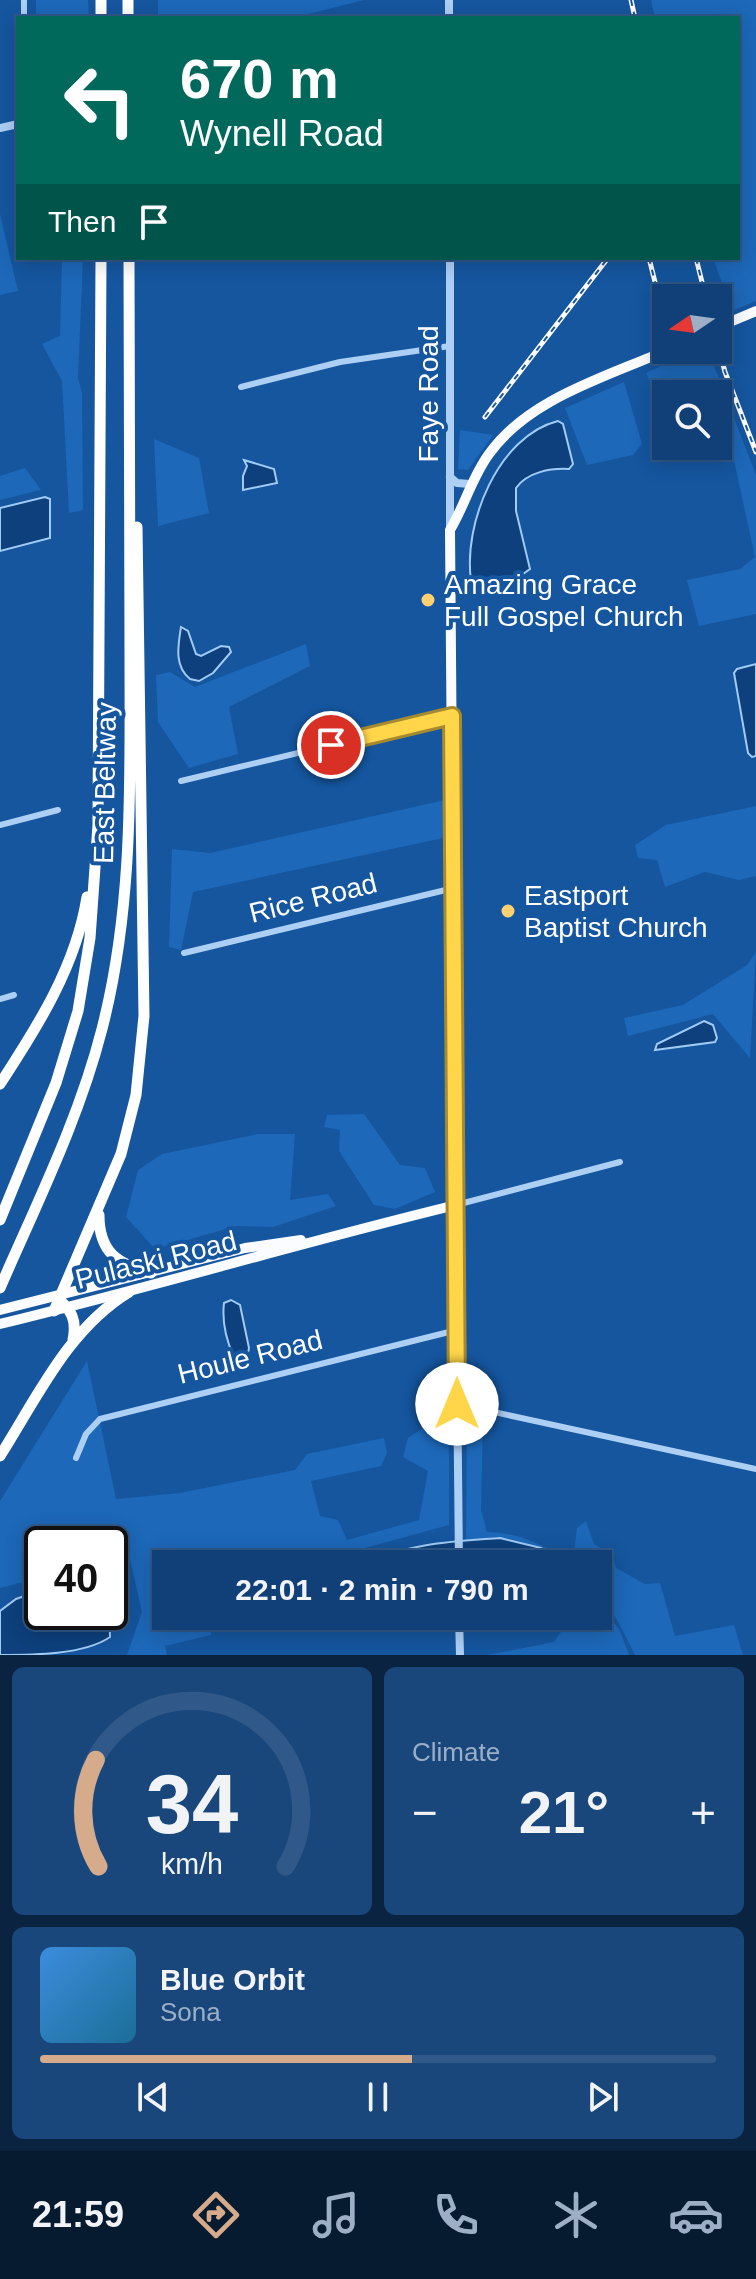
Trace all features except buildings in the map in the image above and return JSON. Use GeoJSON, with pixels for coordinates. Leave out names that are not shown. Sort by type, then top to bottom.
{"type":"FeatureCollection","features":[{"type":"Feature","properties":{"kind":"highway","name":"East Beltway"},"geometry":{"type":"LineString","coordinates":[[0,1220],[43,1120],[78,1011],[90,938],[98,825],[101,260]]}},
{"type":"Feature","properties":{"kind":"highway","name":"East Beltway"},"geometry":{"type":"LineString","coordinates":[[1,1284],[68,1131],[102,1030],[118,951],[127,882],[130,787],[129,260]]}},
{"type":"Feature","properties":{"kind":"highway"},"geometry":{"type":"LineString","coordinates":[[73,1341],[76,1326],[60,1302],[121,1154],[136,1095],[144,1016],[138,573],[129,362]]}},
{"type":"Feature","properties":{"kind":"highway"},"geometry":{"type":"LineString","coordinates":[[0,1084],[71,960],[82,926],[98,825]]}},
{"type":"Feature","properties":{"kind":"highway"},"geometry":{"type":"LineString","coordinates":[[99,1208],[99,1228],[115,1259],[127,1267],[151,1273]]}},
{"type":"Feature","properties":{"kind":"highway"},"geometry":{"type":"LineString","coordinates":[[0,1456],[73,1341],[96,1314],[129,1292]]}},
{"type":"Feature","properties":{"kind":"main road"},"geometry":{"type":"LineString","coordinates":[[732,321],[756,311]]}},
{"type":"Feature","properties":{"kind":"main road"},"geometry":{"type":"LineString","coordinates":[[456,1276],[450,530],[470,484],[499,440],[530,414],[652,357]]}},
{"type":"Feature","properties":{"kind":"main road","name":"Pulaski Road"},"geometry":{"type":"LineString","coordinates":[[0,1310],[129,1292],[265,1257],[323,1237],[456,1205]]}},
{"type":"Feature","properties":{"kind":"main road","name":"Pulaski Road"},"geometry":{"type":"LineString","coordinates":[[0,1324],[151,1273],[245,1248],[323,1237]]}},
{"type":"Feature","properties":{"kind":"street","name":"Faye Road"},"geometry":{"type":"LineString","coordinates":[[450,260],[450,530]]}},
{"type":"Feature","properties":{"kind":"street"},"geometry":{"type":"LineString","coordinates":[[241,387],[340,362],[450,346]]}},
{"type":"Feature","properties":{"kind":"street"},"geometry":{"type":"LineString","coordinates":[[450,477],[457,483],[470,484]]}},
{"type":"Feature","properties":{"kind":"street"},"geometry":{"type":"LineString","coordinates":[[181,781],[452,716]]}},
{"type":"Feature","properties":{"kind":"street"},"geometry":{"type":"LineString","coordinates":[[0,825],[58,810]]}},
{"type":"Feature","properties":{"kind":"street","name":"Rice Road"},"geometry":{"type":"LineString","coordinates":[[184,953],[454,888]]}},
{"type":"Feature","properties":{"kind":"street"},"geometry":{"type":"LineString","coordinates":[[0,999],[14,995]]}},
{"type":"Feature","properties":{"kind":"street","name":"Pulaski Road"},"geometry":{"type":"LineString","coordinates":[[456,1205],[620,1162]]}},
{"type":"Feature","properties":{"kind":"street"},"geometry":{"type":"LineString","coordinates":[[456,1276],[459,1550]]}},
{"type":"Feature","properties":{"kind":"street","name":"Houle Road"},"geometry":{"type":"LineString","coordinates":[[76,1458],[86,1434],[100,1419],[457,1330]]}},
{"type":"Feature","properties":{"kind":"street"},"geometry":{"type":"LineString","coordinates":[[457,1404],[756,1469]]}},
{"type":"Feature","properties":{"kind":"street"},"geometry":{"type":"LineString","coordinates":[[459,1630],[460,1655]]}},
{"type":"Feature","properties":{"kind":"shaded area"},"geometry":{"type":"Polygon","coordinates":[[[36,0],[88,0],[89,16],[36,16],[36,0]]]}},
{"type":"Feature","properties":{"kind":"shaded area"},"geometry":{"type":"Polygon","coordinates":[[[158,0],[364,0],[301,16],[158,16],[158,0]]]}},
{"type":"Feature","properties":{"kind":"shaded area"},"geometry":{"type":"Polygon","coordinates":[[[651,0],[756,0],[756,301],[732,311],[732,284],[722,284],[714,260],[740,260],[740,16],[655,16],[651,0]]]}},
{"type":"Feature","properties":{"kind":"shaded area"},"geometry":{"type":"Polygon","coordinates":[[[0,214],[18,291],[0,295],[0,214]]]}},
{"type":"Feature","properties":{"kind":"shaded area"},"geometry":{"type":"Polygon","coordinates":[[[62,260],[83,260],[78,378],[82,393],[83,510],[69,513],[62,381],[42,344],[60,336],[62,260]]]}},
{"type":"Feature","properties":{"kind":"shaded area"},"geometry":{"type":"Polygon","coordinates":[[[666,364],[713,364],[720,380],[652,380],[652,386],[646,373],[666,364]]]}},
{"type":"Feature","properties":{"kind":"shaded area"},"geometry":{"type":"Polygon","coordinates":[[[624,382],[642,444],[633,455],[587,465],[565,408],[624,382]]]}},
{"type":"Feature","properties":{"kind":"shaded area"},"geometry":{"type":"Polygon","coordinates":[[[732,412],[756,475],[756,614],[699,626],[687,580],[740,569],[755,557],[732,451],[732,412]]]}},
{"type":"Feature","properties":{"kind":"shaded area"},"geometry":{"type":"Polygon","coordinates":[[[558,421],[563,424],[573,464],[569,469],[547,470],[533,475],[516,488],[516,511],[530,569],[520,576],[471,580],[473,534],[489,485],[518,444],[537,430],[558,421]]]}},
{"type":"Feature","properties":{"kind":"shaded area"},"geometry":{"type":"Polygon","coordinates":[[[460,430],[493,435],[468,470],[458,469],[460,430]]]}},
{"type":"Feature","properties":{"kind":"shaded area"},"geometry":{"type":"Polygon","coordinates":[[[154,439],[199,458],[209,513],[158,526],[154,439]]]}},
{"type":"Feature","properties":{"kind":"shaded area"},"geometry":{"type":"Polygon","coordinates":[[[244,460],[274,469],[277,483],[243,490],[247,466],[244,460]]]}},
{"type":"Feature","properties":{"kind":"shaded area"},"geometry":{"type":"Polygon","coordinates":[[[25,468],[41,490],[0,500],[0,476],[25,468]]]}},
{"type":"Feature","properties":{"kind":"shaded area"},"geometry":{"type":"Polygon","coordinates":[[[45,497],[50,499],[50,538],[0,551],[0,508],[45,497]]]}},
{"type":"Feature","properties":{"kind":"shaded area"},"geometry":{"type":"Polygon","coordinates":[[[181,627],[188,631],[196,654],[201,656],[221,646],[229,647],[231,652],[213,673],[199,681],[190,679],[179,662],[181,627]]]}},
{"type":"Feature","properties":{"kind":"shaded area"},"geometry":{"type":"Polygon","coordinates":[[[306,644],[310,666],[229,707],[238,754],[189,768],[158,722],[156,675],[170,672],[195,687],[306,644]]]}},
{"type":"Feature","properties":{"kind":"shaded area"},"geometry":{"type":"Polygon","coordinates":[[[756,664],[756,756],[752,757],[748,753],[734,673],[737,669],[756,664]]]}},
{"type":"Feature","properties":{"kind":"shaded area"},"geometry":{"type":"Polygon","coordinates":[[[445,800],[443,838],[193,892],[181,950],[169,947],[172,849],[210,853],[445,800]]]}},
{"type":"Feature","properties":{"kind":"shaded area"},"geometry":{"type":"Polygon","coordinates":[[[756,806],[756,876],[739,880],[705,872],[665,887],[657,860],[638,858],[635,845],[666,825],[756,806]]]}},
{"type":"Feature","properties":{"kind":"shaded area"},"geometry":{"type":"Polygon","coordinates":[[[756,952],[750,1058],[713,1014],[628,1036],[624,1018],[683,1005],[747,965],[756,952]]]}},
{"type":"Feature","properties":{"kind":"shaded area"},"geometry":{"type":"Polygon","coordinates":[[[704,1021],[713,1025],[717,1038],[715,1042],[655,1050],[657,1044],[704,1021]]]}},
{"type":"Feature","properties":{"kind":"shaded area"},"geometry":{"type":"Polygon","coordinates":[[[364,1114],[400,1165],[425,1168],[435,1192],[395,1209],[374,1205],[339,1151],[340,1130],[324,1127],[327,1115],[364,1114]]]}},
{"type":"Feature","properties":{"kind":"shaded area"},"geometry":{"type":"Polygon","coordinates":[[[258,1134],[295,1134],[290,1200],[328,1194],[336,1206],[273,1227],[237,1226],[155,1249],[126,1217],[138,1170],[162,1154],[258,1134]]]}},
{"type":"Feature","properties":{"kind":"shaded area"},"geometry":{"type":"Polygon","coordinates":[[[231,1300],[240,1305],[249,1348],[248,1353],[240,1358],[233,1355],[225,1329],[224,1303],[231,1300]]]}},
{"type":"Feature","properties":{"kind":"shaded area"},"geometry":{"type":"Polygon","coordinates":[[[87,1361],[116,1499],[180,1493],[295,1470],[307,1454],[384,1438],[387,1453],[381,1466],[311,1481],[320,1516],[338,1520],[347,1540],[419,1520],[428,1471],[403,1457],[408,1438],[435,1420],[439,1386],[449,1365],[449,1525],[357,1550],[152,1550],[152,1630],[210,1630],[211,1635],[165,1646],[167,1655],[127,1655],[142,1612],[128,1555],[128,1526],[24,1526],[24,1582],[0,1588],[0,1501],[87,1361]]]}},
{"type":"Feature","properties":{"kind":"shaded area"},"geometry":{"type":"Polygon","coordinates":[[[483,1420],[481,1510],[487,1532],[508,1534],[549,1550],[466,1543],[467,1421],[483,1420]]]}},
{"type":"Feature","properties":{"kind":"shaded area"},"geometry":{"type":"Polygon","coordinates":[[[586,1521],[594,1544],[604,1550],[574,1550],[577,1528],[586,1521]]]}},
{"type":"Feature","properties":{"kind":"shaded area"},"geometry":{"type":"Polygon","coordinates":[[[500,1538],[544,1550],[405,1550],[500,1538]]]}},
{"type":"Feature","properties":{"kind":"shaded area"},"geometry":{"type":"Polygon","coordinates":[[[612,1555],[616,1568],[645,1584],[660,1583],[675,1636],[734,1625],[743,1655],[635,1655],[612,1612],[612,1555]]]}},
{"type":"Feature","properties":{"kind":"shaded area"},"geometry":{"type":"Polygon","coordinates":[[[24,1596],[24,1630],[110,1630],[110,1637],[72,1651],[0,1655],[0,1611],[24,1596]]]}},
{"type":"Feature","properties":{"kind":"shaded area"},"geometry":{"type":"Polygon","coordinates":[[[612,1620],[620,1631],[629,1655],[487,1655],[554,1642],[562,1630],[612,1630],[612,1620]]]}},
{"type":"Feature","properties":{"kind":"railway"},"geometry":{"type":"LineString","coordinates":[[631,0],[635,16]]}},
{"type":"Feature","properties":{"kind":"railway"},"geometry":{"type":"LineString","coordinates":[[485,417],[606,260]]}},
{"type":"Feature","properties":{"kind":"railway"},"geometry":{"type":"LineString","coordinates":[[650,260],[656,284]]}},
{"type":"Feature","properties":{"kind":"railway"},"geometry":{"type":"LineString","coordinates":[[696,260],[702,284]]}},
{"type":"Feature","properties":{"kind":"railway"},"geometry":{"type":"LineString","coordinates":[[723,364],[756,452]]}},
{"type":"Feature","properties":{"kind":"place","name":"Amazing Grace Full Gospel Church"},"geometry":{"type":"Point","coordinates":[428,600]}},
{"type":"Feature","properties":{"kind":"place","name":"Eastport Baptist Church"},"geometry":{"type":"Point","coordinates":[508,911]}},
{"type":"Feature","properties":{"kind":"route"},"geometry":{"type":"LineString","coordinates":[[331,745],[452,716],[457,1404]]}}]}
